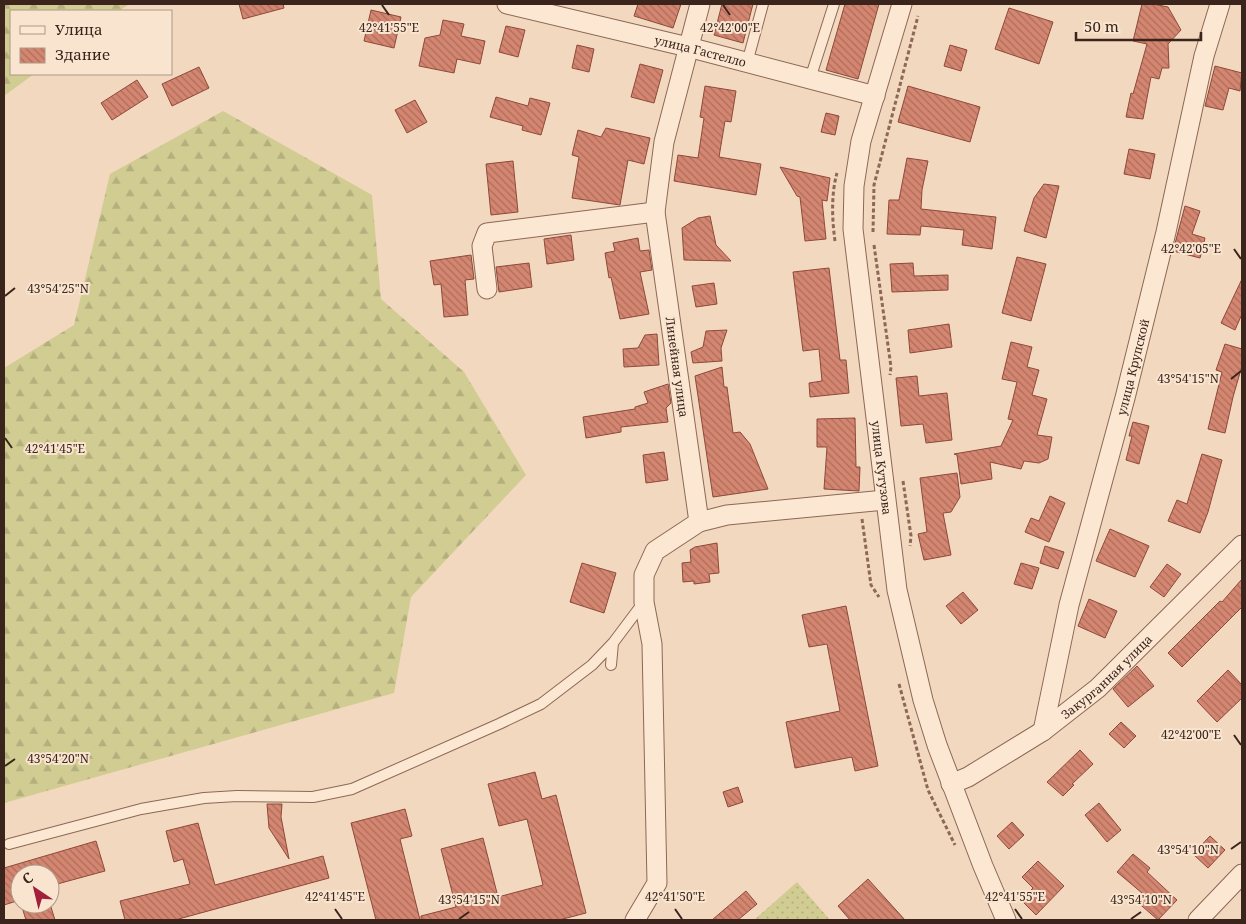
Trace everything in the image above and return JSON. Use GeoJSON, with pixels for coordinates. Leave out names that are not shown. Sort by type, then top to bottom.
{"type":"FeatureCollection","features":[{"type":"Feature","properties":{"kind":"street","name":"Линейная улица"},"geometry":{"type":"LineString","coordinates":[[699,522],[655,212],[664,142],[700,4]]}},
{"type":"Feature","properties":{"kind":"street","name":"улица Кутузова"},"geometry":{"type":"LineString","coordinates":[[902,4],[861,142],[854,186],[854,229],[885,500],[899,600],[923,700],[951,784],[1006,920]]}},
{"type":"Feature","properties":{"kind":"street","name":"улица Крупской"},"geometry":{"type":"LineString","coordinates":[[1043,731],[1069,605],[1128,389],[1166,232],[1204,56],[1220,4]]}},
{"type":"Feature","properties":{"kind":"street","name":"улица Гастелло"},"geometry":{"type":"LineString","coordinates":[[519,5],[875,96]]}},
{"type":"Feature","properties":{"kind":"street"},"geometry":{"type":"LineString","coordinates":[[487,289],[482,246],[487,233],[655,212]]}},
{"type":"Feature","properties":{"kind":"street"},"geometry":{"type":"LineString","coordinates":[[635,920],[657,882],[652,644],[644,602],[644,575],[655,551],[699,522],[728,515],[885,500]]}},
{"type":"Feature","properties":{"kind":"street","name":"Закурганная улица"},"geometry":{"type":"LineString","coordinates":[[951,784],[968,777],[1043,731],[1098,688],[1242,545]]}},
{"type":"Feature","properties":{"kind":"street"},"geometry":{"type":"LineString","coordinates":[[1198,920],[1242,874]]}},
{"type":"Feature","properties":{"kind":"lane"},"geometry":{"type":"LineString","coordinates":[[747,63],[764,4]]}},
{"type":"Feature","properties":{"kind":"lane"},"geometry":{"type":"LineString","coordinates":[[810,79],[834,4]]}},
{"type":"Feature","properties":{"kind":"lane"},"geometry":{"type":"LineString","coordinates":[[9,844],[141,809],[204,798],[236,796],[313,797],[352,788],[541,704],[592,665],[613,643],[644,602]]}},
{"type":"Feature","properties":{"kind":"lane"},"geometry":{"type":"LineString","coordinates":[[611,665],[613,643]]}},
{"type":"Feature","properties":{"kind":"path"},"geometry":{"type":"LineString","coordinates":[[890,377],[891,367],[872,230],[874,185],[919,13]]}},
{"type":"Feature","properties":{"kind":"path"},"geometry":{"type":"LineString","coordinates":[[903,480],[911,536],[909,554]]}},
{"type":"Feature","properties":{"kind":"green space"},"geometry":{"type":"Polygon","coordinates":[[[4,4],[128,5],[120,10],[10,10],[10,75],[33,75],[4,96],[4,4]]]}},
{"type":"Feature","properties":{"kind":"green space"},"geometry":{"type":"Polygon","coordinates":[[[223,111],[372,195],[381,299],[464,372],[526,475],[411,597],[394,693],[4,803],[4,368],[74,325],[110,174],[223,111]]]}},
{"type":"Feature","properties":{"kind":"green space"},"geometry":{"type":"Polygon","coordinates":[[[797,882],[830,920],[754,920],[797,882]]]}},
{"type":"Feature","properties":{"kind":"building"},"geometry":{"type":"Polygon","coordinates":[[[239,4],[283,4],[284,8],[243,19],[239,4]]]}},
{"type":"Feature","properties":{"kind":"building"},"geometry":{"type":"Polygon","coordinates":[[[638,4],[681,4],[673,28],[634,16],[638,4]]]}},
{"type":"Feature","properties":{"kind":"building"},"geometry":{"type":"Polygon","coordinates":[[[722,4],[753,4],[743,43],[714,35],[722,4]]]}},
{"type":"Feature","properties":{"kind":"building"},"geometry":{"type":"Polygon","coordinates":[[[845,4],[879,4],[858,79],[826,70],[845,4]]]}},
{"type":"Feature","properties":{"kind":"building"},"geometry":{"type":"Polygon","coordinates":[[[1142,4],[1168,7],[1181,30],[1168,44],[1169,68],[1162,68],[1159,79],[1151,77],[1143,119],[1126,117],[1131,93],[1133,94],[1147,44],[1133,41],[1142,4]]]}},
{"type":"Feature","properties":{"kind":"building"},"geometry":{"type":"Polygon","coordinates":[[[1009,8],[1053,22],[1039,64],[995,49],[1009,8]]]}},
{"type":"Feature","properties":{"kind":"building"},"geometry":{"type":"Polygon","coordinates":[[[371,10],[401,17],[394,48],[364,41],[371,10]]]}},
{"type":"Feature","properties":{"kind":"building"},"geometry":{"type":"Polygon","coordinates":[[[443,20],[464,24],[461,36],[485,41],[480,64],[457,59],[454,73],[419,66],[425,38],[440,35],[443,20]]]}},
{"type":"Feature","properties":{"kind":"building"},"geometry":{"type":"Polygon","coordinates":[[[506,26],[525,30],[518,57],[499,52],[506,26]]]}},
{"type":"Feature","properties":{"kind":"building"},"geometry":{"type":"Polygon","coordinates":[[[577,45],[594,49],[589,72],[572,68],[577,45]]]}},
{"type":"Feature","properties":{"kind":"building"},"geometry":{"type":"Polygon","coordinates":[[[950,45],[967,50],[961,71],[944,66],[950,45]]]}},
{"type":"Feature","properties":{"kind":"building"},"geometry":{"type":"Polygon","coordinates":[[[640,64],[663,70],[654,103],[631,97],[640,64]]]}},
{"type":"Feature","properties":{"kind":"building"},"geometry":{"type":"Polygon","coordinates":[[[1215,66],[1242,73],[1240,91],[1229,88],[1223,110],[1205,106],[1215,66]]]}},
{"type":"Feature","properties":{"kind":"building"},"geometry":{"type":"Polygon","coordinates":[[[199,67],[209,88],[172,106],[162,84],[199,67]]]}},
{"type":"Feature","properties":{"kind":"building"},"geometry":{"type":"Polygon","coordinates":[[[137,80],[148,97],[112,120],[101,103],[137,80]]]}},
{"type":"Feature","properties":{"kind":"building"},"geometry":{"type":"Polygon","coordinates":[[[705,86],[736,91],[731,122],[725,121],[719,157],[761,164],[756,195],[674,181],[678,155],[698,158],[704,118],[700,117],[705,86]]]}},
{"type":"Feature","properties":{"kind":"building"},"geometry":{"type":"Polygon","coordinates":[[[908,86],[980,107],[970,142],[898,122],[908,86]]]}},
{"type":"Feature","properties":{"kind":"building"},"geometry":{"type":"Polygon","coordinates":[[[496,97],[528,106],[530,98],[550,103],[541,135],[522,130],[523,126],[490,117],[496,97]]]}},
{"type":"Feature","properties":{"kind":"building"},"geometry":{"type":"Polygon","coordinates":[[[415,100],[427,122],[407,133],[395,110],[415,100]]]}},
{"type":"Feature","properties":{"kind":"building"},"geometry":{"type":"Polygon","coordinates":[[[826,113],[839,116],[835,135],[821,132],[826,113]]]}},
{"type":"Feature","properties":{"kind":"building"},"geometry":{"type":"Polygon","coordinates":[[[606,128],[650,138],[644,164],[628,160],[620,205],[572,198],[579,157],[572,155],[578,130],[601,137],[606,128]]]}},
{"type":"Feature","properties":{"kind":"building"},"geometry":{"type":"Polygon","coordinates":[[[1129,149],[1155,154],[1150,179],[1124,174],[1129,149]]]}},
{"type":"Feature","properties":{"kind":"building"},"geometry":{"type":"Polygon","coordinates":[[[907,158],[928,161],[922,190],[921,209],[996,217],[992,249],[962,245],[964,230],[921,226],[920,235],[887,234],[889,200],[899,200],[907,158]]]}},
{"type":"Feature","properties":{"kind":"building"},"geometry":{"type":"Polygon","coordinates":[[[513,161],[518,212],[491,215],[486,164],[513,161]]]}},
{"type":"Feature","properties":{"kind":"building"},"geometry":{"type":"Polygon","coordinates":[[[780,167],[830,178],[827,201],[822,200],[826,239],[805,241],[800,197],[797,196],[780,167]]]}},
{"type":"Feature","properties":{"kind":"building"},"geometry":{"type":"Polygon","coordinates":[[[1044,184],[1059,186],[1046,238],[1024,231],[1034,198],[1044,184]]]}},
{"type":"Feature","properties":{"kind":"building"},"geometry":{"type":"Polygon","coordinates":[[[1185,206],[1200,211],[1192,234],[1205,238],[1200,258],[1173,251],[1185,206]]]}},
{"type":"Feature","properties":{"kind":"building"},"geometry":{"type":"Polygon","coordinates":[[[710,216],[716,245],[731,261],[684,260],[682,228],[698,218],[710,216]]]}},
{"type":"Feature","properties":{"kind":"building"},"geometry":{"type":"Polygon","coordinates":[[[571,235],[574,260],[547,264],[544,239],[571,235]]]}},
{"type":"Feature","properties":{"kind":"building"},"geometry":{"type":"Polygon","coordinates":[[[638,238],[640,251],[649,250],[652,270],[640,272],[649,314],[620,319],[611,277],[609,278],[605,253],[615,251],[613,243],[638,238]]]}},
{"type":"Feature","properties":{"kind":"building"},"geometry":{"type":"Polygon","coordinates":[[[471,255],[474,279],[465,280],[468,315],[444,317],[441,284],[434,285],[430,261],[471,255]]]}},
{"type":"Feature","properties":{"kind":"building"},"geometry":{"type":"Polygon","coordinates":[[[1017,257],[1046,264],[1031,321],[1002,313],[1017,257]]]}},
{"type":"Feature","properties":{"kind":"building"},"geometry":{"type":"Polygon","coordinates":[[[529,263],[532,287],[499,292],[496,267],[529,263]]]}},
{"type":"Feature","properties":{"kind":"building"},"geometry":{"type":"Polygon","coordinates":[[[913,263],[914,276],[948,275],[948,290],[892,292],[890,264],[913,263]]]}},
{"type":"Feature","properties":{"kind":"building"},"geometry":{"type":"Polygon","coordinates":[[[829,268],[840,360],[846,360],[849,393],[810,397],[809,383],[822,381],[819,349],[803,351],[793,272],[829,268]]]}},
{"type":"Feature","properties":{"kind":"building"},"geometry":{"type":"Polygon","coordinates":[[[1242,279],[1242,314],[1235,330],[1221,323],[1242,279]]]}},
{"type":"Feature","properties":{"kind":"building"},"geometry":{"type":"Polygon","coordinates":[[[714,283],[717,304],[696,307],[692,286],[714,283]]]}},
{"type":"Feature","properties":{"kind":"building"},"geometry":{"type":"Polygon","coordinates":[[[949,324],[952,347],[910,353],[908,330],[949,324]]]}},
{"type":"Feature","properties":{"kind":"building"},"geometry":{"type":"Polygon","coordinates":[[[727,330],[721,348],[722,361],[693,363],[691,352],[703,347],[706,331],[727,330]]]}},
{"type":"Feature","properties":{"kind":"building"},"geometry":{"type":"Polygon","coordinates":[[[657,334],[659,365],[624,367],[623,349],[638,348],[645,335],[657,334]]]}},
{"type":"Feature","properties":{"kind":"building"},"geometry":{"type":"Polygon","coordinates":[[[1011,342],[1032,347],[1027,367],[1039,370],[1032,395],[1047,399],[1037,435],[1052,437],[1048,459],[1039,463],[1024,461],[1021,469],[990,462],[992,479],[961,484],[957,455],[954,454],[1001,446],[1013,420],[1008,419],[1017,382],[1002,379],[1011,342]]]}},
{"type":"Feature","properties":{"kind":"building"},"geometry":{"type":"Polygon","coordinates":[[[1225,344],[1242,349],[1242,366],[1225,433],[1208,429],[1222,372],[1216,370],[1225,344]]]}},
{"type":"Feature","properties":{"kind":"building"},"geometry":{"type":"Polygon","coordinates":[[[722,367],[724,387],[727,387],[733,433],[740,432],[750,444],[768,489],[713,497],[695,376],[722,367]]]}},
{"type":"Feature","properties":{"kind":"building"},"geometry":{"type":"Polygon","coordinates":[[[917,376],[919,396],[947,393],[952,440],[926,443],[923,424],[901,426],[896,378],[917,376]]]}},
{"type":"Feature","properties":{"kind":"building"},"geometry":{"type":"Polygon","coordinates":[[[668,384],[671,403],[666,408],[668,422],[621,427],[621,432],[586,438],[583,417],[635,409],[635,407],[648,403],[644,392],[668,384]]]}},
{"type":"Feature","properties":{"kind":"building"},"geometry":{"type":"Polygon","coordinates":[[[855,418],[856,467],[860,467],[859,491],[824,489],[827,447],[817,447],[817,419],[855,418]]]}},
{"type":"Feature","properties":{"kind":"building"},"geometry":{"type":"Polygon","coordinates":[[[1133,422],[1149,426],[1139,464],[1126,460],[1132,436],[1129,436],[1133,422]]]}},
{"type":"Feature","properties":{"kind":"building"},"geometry":{"type":"Polygon","coordinates":[[[664,452],[668,480],[646,483],[643,455],[664,452]]]}},
{"type":"Feature","properties":{"kind":"building"},"geometry":{"type":"Polygon","coordinates":[[[1202,454],[1222,460],[1208,512],[1200,533],[1168,521],[1177,500],[1187,504],[1202,454]]]}},
{"type":"Feature","properties":{"kind":"building"},"geometry":{"type":"Polygon","coordinates":[[[957,473],[960,497],[951,512],[943,513],[951,555],[924,560],[918,534],[927,532],[920,478],[957,473]]]}},
{"type":"Feature","properties":{"kind":"building"},"geometry":{"type":"Polygon","coordinates":[[[1050,496],[1065,503],[1049,542],[1025,532],[1031,518],[1039,521],[1050,496]]]}},
{"type":"Feature","properties":{"kind":"building"},"geometry":{"type":"Polygon","coordinates":[[[1110,529],[1149,546],[1135,577],[1096,561],[1110,529]]]}},
{"type":"Feature","properties":{"kind":"building"},"geometry":{"type":"Polygon","coordinates":[[[717,543],[719,573],[709,574],[710,582],[694,584],[694,581],[683,582],[682,563],[691,562],[690,550],[695,547],[717,543]]]}},
{"type":"Feature","properties":{"kind":"building"},"geometry":{"type":"Polygon","coordinates":[[[1045,546],[1064,552],[1058,569],[1040,563],[1045,546]]]}},
{"type":"Feature","properties":{"kind":"building"},"geometry":{"type":"Polygon","coordinates":[[[582,563],[616,573],[604,613],[570,602],[582,563]]]}},
{"type":"Feature","properties":{"kind":"building"},"geometry":{"type":"Polygon","coordinates":[[[1021,563],[1039,568],[1032,589],[1014,584],[1021,563]]]}},
{"type":"Feature","properties":{"kind":"building"},"geometry":{"type":"Polygon","coordinates":[[[1167,564],[1181,574],[1164,597],[1150,587],[1167,564]]]}},
{"type":"Feature","properties":{"kind":"building"},"geometry":{"type":"Polygon","coordinates":[[[1242,579],[1242,607],[1182,667],[1168,653],[1220,601],[1222,602],[1242,579]]]}},
{"type":"Feature","properties":{"kind":"building"},"geometry":{"type":"Polygon","coordinates":[[[963,592],[978,610],[961,624],[946,606],[963,592]]]}},
{"type":"Feature","properties":{"kind":"building"},"geometry":{"type":"Polygon","coordinates":[[[1089,599],[1117,611],[1105,638],[1078,626],[1089,599]]]}},
{"type":"Feature","properties":{"kind":"building"},"geometry":{"type":"Polygon","coordinates":[[[846,606],[878,766],[855,771],[852,757],[795,768],[786,722],[840,711],[827,644],[809,647],[802,615],[846,606]]]}},
{"type":"Feature","properties":{"kind":"building"},"geometry":{"type":"Polygon","coordinates":[[[1137,666],[1154,686],[1128,707],[1113,689],[1137,666]]]}},
{"type":"Feature","properties":{"kind":"building"},"geometry":{"type":"Polygon","coordinates":[[[1228,670],[1242,685],[1242,698],[1217,722],[1197,701],[1228,670]]]}},
{"type":"Feature","properties":{"kind":"building"},"geometry":{"type":"Polygon","coordinates":[[[1121,722],[1136,736],[1124,748],[1109,734],[1121,722]]]}},
{"type":"Feature","properties":{"kind":"building"},"geometry":{"type":"Polygon","coordinates":[[[1080,750],[1093,764],[1072,784],[1074,785],[1063,796],[1047,782],[1080,750]]]}},
{"type":"Feature","properties":{"kind":"building"},"geometry":{"type":"Polygon","coordinates":[[[535,772],[542,799],[556,795],[586,913],[559,920],[421,920],[421,916],[456,907],[441,849],[483,838],[498,897],[543,885],[527,819],[499,826],[488,784],[535,772]]]}},
{"type":"Feature","properties":{"kind":"building"},"geometry":{"type":"Polygon","coordinates":[[[738,787],[743,802],[728,807],[723,792],[738,787]]]}},
{"type":"Feature","properties":{"kind":"building"},"geometry":{"type":"Polygon","coordinates":[[[1099,803],[1121,830],[1107,842],[1085,815],[1099,803]]]}},
{"type":"Feature","properties":{"kind":"building"},"geometry":{"type":"Polygon","coordinates":[[[267,804],[282,804],[281,817],[289,859],[269,828],[267,804]]]}},
{"type":"Feature","properties":{"kind":"building"},"geometry":{"type":"Polygon","coordinates":[[[405,809],[412,836],[400,839],[420,920],[376,920],[351,823],[405,809]]]}},
{"type":"Feature","properties":{"kind":"building"},"geometry":{"type":"Polygon","coordinates":[[[1012,822],[1024,835],[1009,849],[997,836],[1012,822]]]}},
{"type":"Feature","properties":{"kind":"building"},"geometry":{"type":"Polygon","coordinates":[[[198,823],[215,885],[323,856],[329,878],[175,920],[125,920],[120,901],[190,884],[183,859],[174,862],[166,831],[198,823]]]}},
{"type":"Feature","properties":{"kind":"building"},"geometry":{"type":"Polygon","coordinates":[[[1210,836],[1225,850],[1208,868],[1193,854],[1210,836]]]}},
{"type":"Feature","properties":{"kind":"building"},"geometry":{"type":"Polygon","coordinates":[[[96,841],[105,871],[60,883],[60,864],[18,864],[96,841]]]}},
{"type":"Feature","properties":{"kind":"building"},"geometry":{"type":"Polygon","coordinates":[[[1133,854],[1150,868],[1147,872],[1177,900],[1158,920],[1135,900],[1142,893],[1117,872],[1133,854]]]}},
{"type":"Feature","properties":{"kind":"building"},"geometry":{"type":"Polygon","coordinates":[[[1038,861],[1064,886],[1036,915],[1021,900],[1033,888],[1022,877],[1038,861]]]}},
{"type":"Feature","properties":{"kind":"building"},"geometry":{"type":"Polygon","coordinates":[[[10,866],[10,903],[4,905],[4,868],[10,866]]]}},
{"type":"Feature","properties":{"kind":"building"},"geometry":{"type":"Polygon","coordinates":[[[868,879],[905,920],[850,920],[838,906],[868,879]]]}},
{"type":"Feature","properties":{"kind":"building"},"geometry":{"type":"Polygon","coordinates":[[[746,891],[757,904],[738,920],[712,920],[746,891]]]}},
{"type":"Feature","properties":{"kind":"building"},"geometry":{"type":"Polygon","coordinates":[[[24,914],[53,914],[55,920],[26,920],[24,914]]]}}]}
